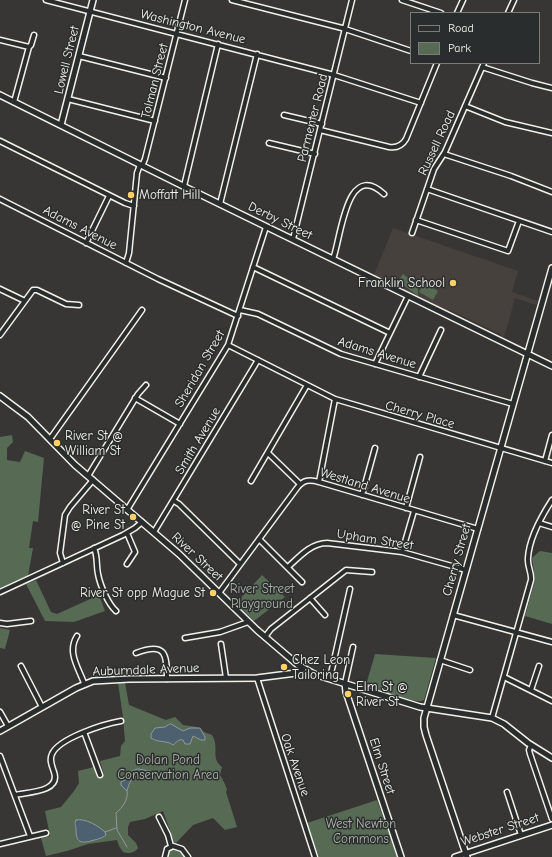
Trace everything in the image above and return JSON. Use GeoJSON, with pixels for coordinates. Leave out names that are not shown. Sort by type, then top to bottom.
{"type":"FeatureCollection","features":[{"type":"Feature","properties":{"kind":"street","name":"Washington Avenue"},"geometry":{"type":"LineString","coordinates":[[46,0],[334,75],[421,103]]}},
{"type":"Feature","properties":{"kind":"street","name":"Lowell Street"},"geometry":{"type":"LineString","coordinates":[[61,125],[93,0]]}},
{"type":"Feature","properties":{"kind":"street","name":"Tolman Street"},"geometry":{"type":"LineString","coordinates":[[126,263],[129,253],[137,173],[155,121],[185,0]]}},
{"type":"Feature","properties":{"kind":"street"},"geometry":{"type":"LineString","coordinates":[[232,0],[345,29],[410,51]]}},
{"type":"Feature","properties":{"kind":"street"},"geometry":{"type":"LineString","coordinates":[[252,5],[253,0]]}},
{"type":"Feature","properties":{"kind":"street","name":"Parmenter Road"},"geometry":{"type":"LineString","coordinates":[[293,240],[352,0]]}},
{"type":"Feature","properties":{"kind":"street"},"geometry":{"type":"LineString","coordinates":[[402,0],[438,12]]}},
{"type":"Feature","properties":{"kind":"street"},"geometry":{"type":"LineString","coordinates":[[458,12],[463,0]]}},
{"type":"Feature","properties":{"kind":"street"},"geometry":{"type":"LineString","coordinates":[[508,12],[514,0]]}},
{"type":"Feature","properties":{"kind":"street"},"geometry":{"type":"LineString","coordinates":[[14,102],[29,47],[32,45],[34,35]]}},
{"type":"Feature","properties":{"kind":"street"},"geometry":{"type":"LineString","coordinates":[[0,40],[29,47]]}},
{"type":"Feature","properties":{"kind":"street"},"geometry":{"type":"LineString","coordinates":[[184,186],[218,44]]}},
{"type":"Feature","properties":{"kind":"street"},"geometry":{"type":"LineString","coordinates":[[220,204],[257,54]]}},
{"type":"Feature","properties":{"kind":"street"},"geometry":{"type":"LineString","coordinates":[[79,56],[166,78]]}},
{"type":"Feature","properties":{"kind":"street"},"geometry":{"type":"LineString","coordinates":[[320,130],[389,147],[397,147],[401,145],[405,141],[437,64]]}},
{"type":"Feature","properties":{"kind":"street"},"geometry":{"type":"LineString","coordinates":[[483,65],[532,83],[552,88]]}},
{"type":"Feature","properties":{"kind":"street","name":"Russell Road"},"geometry":{"type":"LineString","coordinates":[[412,233],[434,168],[444,154],[483,65]]}},
{"type":"Feature","properties":{"kind":"street","name":"Derby Street"},"geometry":{"type":"LineString","coordinates":[[0,95],[266,227],[552,366]]}},
{"type":"Feature","properties":{"kind":"street"},"geometry":{"type":"LineString","coordinates":[[68,99],[155,121]]}},
{"type":"Feature","properties":{"kind":"street"},"geometry":{"type":"LineString","coordinates":[[465,106],[505,122],[552,133]]}},
{"type":"Feature","properties":{"kind":"street"},"geometry":{"type":"LineString","coordinates":[[284,116],[322,124]]}},
{"type":"Feature","properties":{"kind":"street"},"geometry":{"type":"LineString","coordinates":[[0,141],[109,196],[134,206]]}},
{"type":"Feature","properties":{"kind":"street"},"geometry":{"type":"LineString","coordinates":[[269,143],[315,154]]}},
{"type":"Feature","properties":{"kind":"street"},"geometry":{"type":"LineString","coordinates":[[444,154],[511,176],[552,192]]}},
{"type":"Feature","properties":{"kind":"street"},"geometry":{"type":"LineString","coordinates":[[332,259],[346,208],[355,192],[362,186],[369,186],[375,187],[384,194]]}},
{"type":"Feature","properties":{"kind":"street"},"geometry":{"type":"LineString","coordinates":[[426,189],[552,232]]}},
{"type":"Feature","properties":{"kind":"street"},"geometry":{"type":"LineString","coordinates":[[86,242],[109,196]]}},
{"type":"Feature","properties":{"kind":"street","name":"Adams Avenue"},"geometry":{"type":"LineString","coordinates":[[0,199],[126,263],[238,316]]}},
{"type":"Feature","properties":{"kind":"street"},"geometry":{"type":"LineString","coordinates":[[416,220],[508,251],[519,221]]}},
{"type":"Feature","properties":{"kind":"street","name":"Sheridan Street"},"geometry":{"type":"LineString","coordinates":[[128,510],[228,345],[266,227]]}},
{"type":"Feature","properties":{"kind":"street"},"geometry":{"type":"LineString","coordinates":[[253,267],[390,333]]}},
{"type":"Feature","properties":{"kind":"street","name":"Cherry Street"},"geometry":{"type":"LineString","coordinates":[[466,855],[425,732],[424,720],[527,354],[550,282],[552,268]]}},
{"type":"Feature","properties":{"kind":"street"},"geometry":{"type":"LineString","coordinates":[[0,289],[25,301]]}},
{"type":"Feature","properties":{"kind":"street"},"geometry":{"type":"LineString","coordinates":[[0,335],[32,291],[36,290],[66,304],[79,305]]}},
{"type":"Feature","properties":{"kind":"street"},"geometry":{"type":"LineString","coordinates":[[375,364],[408,296]]}},
{"type":"Feature","properties":{"kind":"street"},"geometry":{"type":"LineString","coordinates":[[50,439],[142,310]]}},
{"type":"Feature","properties":{"kind":"street","name":"Adams Avenue"},"geometry":{"type":"LineString","coordinates":[[240,310],[258,314],[336,352],[513,404]]}},
{"type":"Feature","properties":{"kind":"street"},"geometry":{"type":"LineString","coordinates":[[419,377],[441,330]]}},
{"type":"Feature","properties":{"kind":"street","name":"Cherry Place"},"geometry":{"type":"LineString","coordinates":[[228,345],[335,399],[552,463]]}},
{"type":"Feature","properties":{"kind":"street","name":"Smith Avenue"},"geometry":{"type":"LineString","coordinates":[[154,532],[258,360]]}},
{"type":"Feature","properties":{"kind":"street"},"geometry":{"type":"LineString","coordinates":[[88,476],[135,398],[146,385]]}},
{"type":"Feature","properties":{"kind":"street"},"geometry":{"type":"LineString","coordinates":[[251,480],[306,385]]}},
{"type":"Feature","properties":{"kind":"street","name":"River Street"},"geometry":{"type":"LineString","coordinates":[[0,396],[28,417],[88,476],[183,558],[248,622],[302,668],[314,674],[404,702],[427,708],[492,718],[504,724],[531,745],[552,758]]}},
{"type":"Feature","properties":{"kind":"street"},"geometry":{"type":"LineString","coordinates":[[135,398],[180,424]]}},
{"type":"Feature","properties":{"kind":"street"},"geometry":{"type":"LineString","coordinates":[[319,482],[335,399]]}},
{"type":"Feature","properties":{"kind":"street"},"geometry":{"type":"LineString","coordinates":[[544,461],[552,435]]}},
{"type":"Feature","properties":{"kind":"street"},"geometry":{"type":"LineString","coordinates":[[362,495],[375,448]]}},
{"type":"Feature","properties":{"kind":"street"},"geometry":{"type":"LineString","coordinates":[[268,453],[300,484]]}},
{"type":"Feature","properties":{"kind":"street"},"geometry":{"type":"LineString","coordinates":[[406,508],[420,457]]}},
{"type":"Feature","properties":{"kind":"street"},"geometry":{"type":"LineString","coordinates":[[63,563],[60,553],[66,515],[70,507],[93,480]]}},
{"type":"Feature","properties":{"kind":"street","name":"Westland Avenue"},"geometry":{"type":"LineString","coordinates":[[219,593],[300,484],[308,480],[478,529]]}},
{"type":"Feature","properties":{"kind":"street"},"geometry":{"type":"LineString","coordinates":[[492,718],[531,578],[528,554],[539,523],[552,500]]}},
{"type":"Feature","properties":{"kind":"street"},"geometry":{"type":"LineString","coordinates":[[174,501],[179,504],[240,564]]}},
{"type":"Feature","properties":{"kind":"street"},"geometry":{"type":"LineString","coordinates":[[402,552],[414,511]]}},
{"type":"Feature","properties":{"kind":"street"},"geometry":{"type":"LineString","coordinates":[[0,592],[126,533],[137,527],[142,522]]}},
{"type":"Feature","properties":{"kind":"street"},"geometry":{"type":"LineString","coordinates":[[539,523],[552,527]]}},
{"type":"Feature","properties":{"kind":"street"},"geometry":{"type":"LineString","coordinates":[[126,533],[135,552],[127,564]]}},
{"type":"Feature","properties":{"kind":"street"},"geometry":{"type":"LineString","coordinates":[[259,539],[302,582]]}},
{"type":"Feature","properties":{"kind":"street","name":"Upham Street"},"geometry":{"type":"LineString","coordinates":[[288,567],[313,546],[325,542],[402,552],[466,570]]}},
{"type":"Feature","properties":{"kind":"street"},"geometry":{"type":"LineString","coordinates":[[94,548],[97,556],[99,577],[108,601],[116,611]]}},
{"type":"Feature","properties":{"kind":"street"},"geometry":{"type":"LineString","coordinates":[[264,636],[346,570],[372,572]]}},
{"type":"Feature","properties":{"kind":"street"},"geometry":{"type":"LineString","coordinates":[[330,678],[350,589]]}},
{"type":"Feature","properties":{"kind":"street"},"geometry":{"type":"LineString","coordinates":[[310,598],[325,615]]}},
{"type":"Feature","properties":{"kind":"street"},"geometry":{"type":"LineString","coordinates":[[453,615],[552,642]]}},
{"type":"Feature","properties":{"kind":"street"},"geometry":{"type":"LineString","coordinates":[[0,623],[7,624],[31,621]]}},
{"type":"Feature","properties":{"kind":"street"},"geometry":{"type":"LineString","coordinates":[[185,638],[220,632],[248,622]]}},
{"type":"Feature","properties":{"kind":"street"},"geometry":{"type":"LineString","coordinates":[[77,636],[72,652],[84,683]]}},
{"type":"Feature","properties":{"kind":"street"},"geometry":{"type":"LineString","coordinates":[[221,644],[226,678]]}},
{"type":"Feature","properties":{"kind":"street"},"geometry":{"type":"LineString","coordinates":[[345,683],[353,647]]}},
{"type":"Feature","properties":{"kind":"street"},"geometry":{"type":"LineString","coordinates":[[136,653],[151,648],[158,649],[163,653],[166,659],[167,679]]}},
{"type":"Feature","properties":{"kind":"street"},"geometry":{"type":"LineString","coordinates":[[440,660],[470,670]]}},
{"type":"Feature","properties":{"kind":"street"},"geometry":{"type":"LineString","coordinates":[[21,666],[42,706]]}},
{"type":"Feature","properties":{"kind":"street"},"geometry":{"type":"LineString","coordinates":[[531,690],[539,666]]}},
{"type":"Feature","properties":{"kind":"street","name":"Auburndale Avenue"},"geometry":{"type":"LineString","coordinates":[[0,731],[84,683],[92,681],[115,679],[256,678],[294,673],[298,672],[302,668]]}},
{"type":"Feature","properties":{"kind":"street"},"geometry":{"type":"LineString","coordinates":[[504,677],[552,701]]}},
{"type":"Feature","properties":{"kind":"street","name":"Oak Avenue"},"geometry":{"type":"LineString","coordinates":[[256,678],[316,857]]}},
{"type":"Feature","properties":{"kind":"street","name":"Elm Street"},"geometry":{"type":"LineString","coordinates":[[345,683],[346,692],[401,857]]}},
{"type":"Feature","properties":{"kind":"street"},"geometry":{"type":"LineString","coordinates":[[0,712],[8,726]]}},
{"type":"Feature","properties":{"kind":"street"},"geometry":{"type":"LineString","coordinates":[[15,795],[44,790],[51,786],[55,777],[51,761],[53,751],[84,732],[99,726],[121,721]]}},
{"type":"Feature","properties":{"kind":"street"},"geometry":{"type":"LineString","coordinates":[[84,732],[100,775]]}},
{"type":"Feature","properties":{"kind":"street"},"geometry":{"type":"LineString","coordinates":[[531,745],[530,754],[552,819]]}},
{"type":"Feature","properties":{"kind":"street"},"geometry":{"type":"LineString","coordinates":[[0,756],[30,836]]}},
{"type":"Feature","properties":{"kind":"street"},"geometry":{"type":"LineString","coordinates":[[507,792],[521,835]]}},
{"type":"Feature","properties":{"kind":"street"},"geometry":{"type":"LineString","coordinates":[[159,817],[168,835],[171,846]]}},
{"type":"Feature","properties":{"kind":"street","name":"Webster Street"},"geometry":{"type":"LineString","coordinates":[[455,857],[466,855],[552,825]]}},
{"type":"Feature","properties":{"kind":"street"},"geometry":{"type":"LineString","coordinates":[[0,844],[46,833]]}},
{"type":"Feature","properties":{"kind":"street"},"geometry":{"type":"LineString","coordinates":[[165,857],[166,850],[171,846],[176,846],[182,849],[188,857]]}},
{"type":"Feature","properties":{"kind":"shaded area","name":"Franklin School"},"geometry":{"type":"Polygon","coordinates":[[[393,228],[518,271],[512,292],[538,301],[536,305],[515,298],[504,338],[500,334],[374,275],[393,228]]]}},
{"type":"Feature","properties":{"kind":"green space"},"geometry":{"type":"Polygon","coordinates":[[[403,274],[412,281],[414,278],[418,281],[418,296],[398,281],[403,274]]]}},
{"type":"Feature","properties":{"kind":"green space"},"geometry":{"type":"Polygon","coordinates":[[[424,283],[438,291],[433,300],[419,292],[424,283]]]}},
{"type":"Feature","properties":{"kind":"green space"},"geometry":{"type":"Polygon","coordinates":[[[12,435],[13,442],[7,448],[7,460],[20,462],[25,451],[44,458],[38,522],[33,521],[29,548],[33,548],[28,576],[0,589],[0,437],[12,435]]]}},
{"type":"Feature","properties":{"kind":"green space"},"geometry":{"type":"Polygon","coordinates":[[[540,551],[552,553],[552,624],[525,616],[535,580],[532,558],[540,551]]]}},
{"type":"Feature","properties":{"kind":"green space","name":"River Street Playground"},"geometry":{"type":"Polygon","coordinates":[[[262,575],[285,597],[254,621],[236,603],[262,575]]]}},
{"type":"Feature","properties":{"kind":"green space"},"geometry":{"type":"Polygon","coordinates":[[[36,580],[51,612],[57,614],[99,595],[105,611],[74,622],[45,621],[26,584],[36,580]]]}},
{"type":"Feature","properties":{"kind":"green space"},"geometry":{"type":"Polygon","coordinates":[[[0,628],[10,630],[5,649],[0,648],[0,628]]]}},
{"type":"Feature","properties":{"kind":"green space"},"geometry":{"type":"Polygon","coordinates":[[[375,654],[436,658],[424,700],[419,701],[404,699],[366,685],[375,654]]]}},
{"type":"Feature","properties":{"kind":"green space","name":"Dolan Pond Conservation Area"},"geometry":{"type":"Polygon","coordinates":[[[118,683],[125,683],[129,705],[166,720],[175,717],[183,725],[197,727],[202,740],[204,735],[201,729],[212,735],[215,744],[216,760],[222,767],[220,775],[227,789],[226,792],[237,827],[225,830],[213,818],[193,825],[176,843],[174,842],[163,811],[145,819],[130,822],[128,827],[128,835],[136,843],[138,848],[133,852],[123,852],[117,840],[88,844],[46,856],[41,838],[50,836],[45,811],[61,807],[79,783],[78,771],[94,767],[97,777],[104,775],[100,761],[120,756],[121,746],[125,741],[118,683]]]}},
{"type":"Feature","properties":{"kind":"green space","name":"West Newton Commons"},"geometry":{"type":"Polygon","coordinates":[[[377,800],[397,857],[319,857],[307,823],[377,800]]]}},
{"type":"Feature","properties":{"kind":"green space"},"geometry":{"type":"Polygon","coordinates":[[[173,848],[179,850],[185,857],[167,857],[169,850],[173,848]]]}},
{"type":"Feature","properties":{"kind":"water"},"geometry":{"type":"Polygon","coordinates":[[[171,724],[183,731],[190,728],[200,728],[205,740],[201,740],[193,736],[190,744],[185,744],[183,740],[180,740],[173,745],[168,742],[151,738],[151,734],[155,728],[165,727],[171,724]]]}},
{"type":"Feature","properties":{"kind":"water"},"geometry":{"type":"Polygon","coordinates":[[[138,769],[150,771],[153,775],[151,777],[146,775],[138,775],[134,777],[130,782],[127,791],[121,785],[121,782],[127,779],[130,772],[138,769]]]}},
{"type":"Feature","properties":{"kind":"water"},"geometry":{"type":"Polygon","coordinates":[[[76,820],[84,820],[92,823],[105,832],[106,835],[91,841],[79,841],[75,824],[76,820]]]}},
{"type":"Feature","properties":{"kind":"waterway"},"geometry":{"type":"LineString","coordinates":[[127,791],[127,797],[121,809],[116,813],[117,830],[127,847]]}},
{"type":"Feature","properties":{"kind":"waterway"},"geometry":{"type":"LineString","coordinates":[[105,832],[116,828]]}},
{"type":"Feature","properties":{"kind":"place","name":"Moffatt Hill"},"geometry":{"type":"Point","coordinates":[131,195]}},
{"type":"Feature","properties":{"kind":"place","name":"Franklin School"},"geometry":{"type":"Point","coordinates":[453,283]}},
{"type":"Feature","properties":{"kind":"place","name":"River St @ William St"},"geometry":{"type":"Point","coordinates":[57,443]}},
{"type":"Feature","properties":{"kind":"place","name":"River St @ Pine St"},"geometry":{"type":"Point","coordinates":[133,517]}},
{"type":"Feature","properties":{"kind":"place","name":"River St opp Mague St"},"geometry":{"type":"Point","coordinates":[213,593]}},
{"type":"Feature","properties":{"kind":"place","name":"Chez Leon Tailoring"},"geometry":{"type":"Point","coordinates":[284,667]}},
{"type":"Feature","properties":{"kind":"place","name":"Elm St @ River St"},"geometry":{"type":"Point","coordinates":[348,694]}}]}
